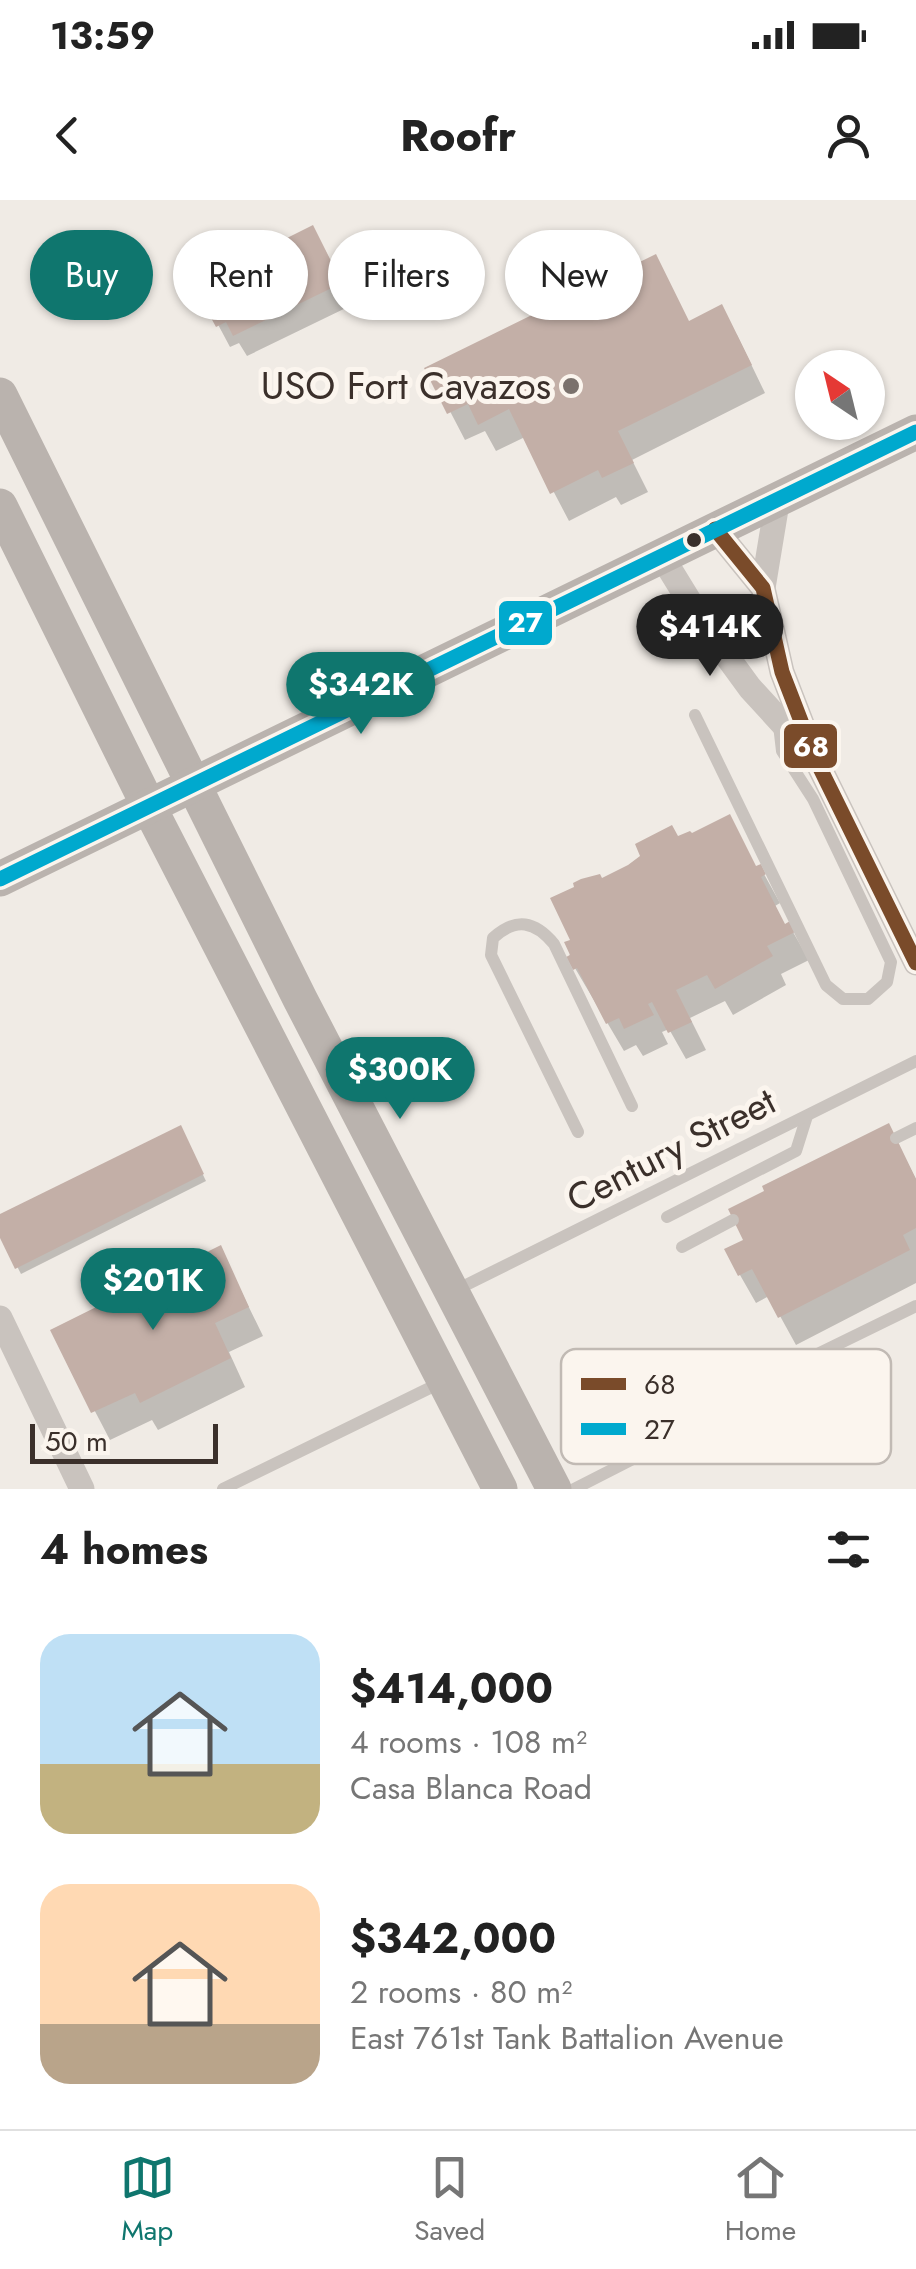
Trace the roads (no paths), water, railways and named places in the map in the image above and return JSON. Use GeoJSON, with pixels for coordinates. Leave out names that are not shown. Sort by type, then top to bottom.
{"type":"FeatureCollection","features":[{"type":"Feature","properties":{"kind":"street"},"geometry":{"type":"LineString","coordinates":[[0,395],[192,784],[554,1489]]}},
{"type":"Feature","properties":{"kind":"street"},"geometry":{"type":"LineString","coordinates":[[0,878],[916,432]]}},
{"type":"Feature","properties":{"kind":"street"},"geometry":{"type":"LineString","coordinates":[[778,497],[762,588],[782,672],[816,760],[916,963]]}},
{"type":"Feature","properties":{"kind":"street"},"geometry":{"type":"LineString","coordinates":[[0,506],[148,805],[500,1489]]}},
{"type":"Feature","properties":{"kind":"street"},"geometry":{"type":"LineString","coordinates":[[716,528],[762,588]]}},
{"type":"Feature","properties":{"kind":"street"},"geometry":{"type":"LineString","coordinates":[[660,555],[750,688],[816,760]]}},
{"type":"Feature","properties":{"kind":"street"},"geometry":{"type":"LineString","coordinates":[[0,1318],[82,1489]]}},
{"type":"Feature","properties":{"kind":"lane"},"geometry":{"type":"LineString","coordinates":[[695,715],[826,985],[843,999],[868,999],[887,982],[891,962],[812,799],[782,751],[778,718]]}},
{"type":"Feature","properties":{"kind":"lane"},"geometry":{"type":"LineString","coordinates":[[578,1132],[491,954],[493,938],[508,925],[522,924],[544,932],[554,944],[632,1106]]}},
{"type":"Feature","properties":{"kind":"lane","name":"Century Street"},"geometry":{"type":"LineString","coordinates":[[452,1292],[916,1061]]}},
{"type":"Feature","properties":{"kind":"lane"},"geometry":{"type":"LineString","coordinates":[[667,1217],[796,1151],[807,1116]]}},
{"type":"Feature","properties":{"kind":"lane"},"geometry":{"type":"LineString","coordinates":[[896,1138],[916,1128]]}},
{"type":"Feature","properties":{"kind":"lane"},"geometry":{"type":"LineString","coordinates":[[682,1247],[734,1220]]}},
{"type":"Feature","properties":{"kind":"lane"},"geometry":{"type":"LineString","coordinates":[[828,1349],[916,1306]]}},
{"type":"Feature","properties":{"kind":"lane"},"geometry":{"type":"LineString","coordinates":[[223,1489],[444,1381]]}},
{"type":"Feature","properties":{"kind":"lane"},"geometry":{"type":"LineString","coordinates":[[574,1489],[623,1464]]}},
{"type":"Feature","properties":{"kind":"place","name":"USO Fort Cavazos"},"geometry":{"type":"Point","coordinates":[571,386]}}]}
